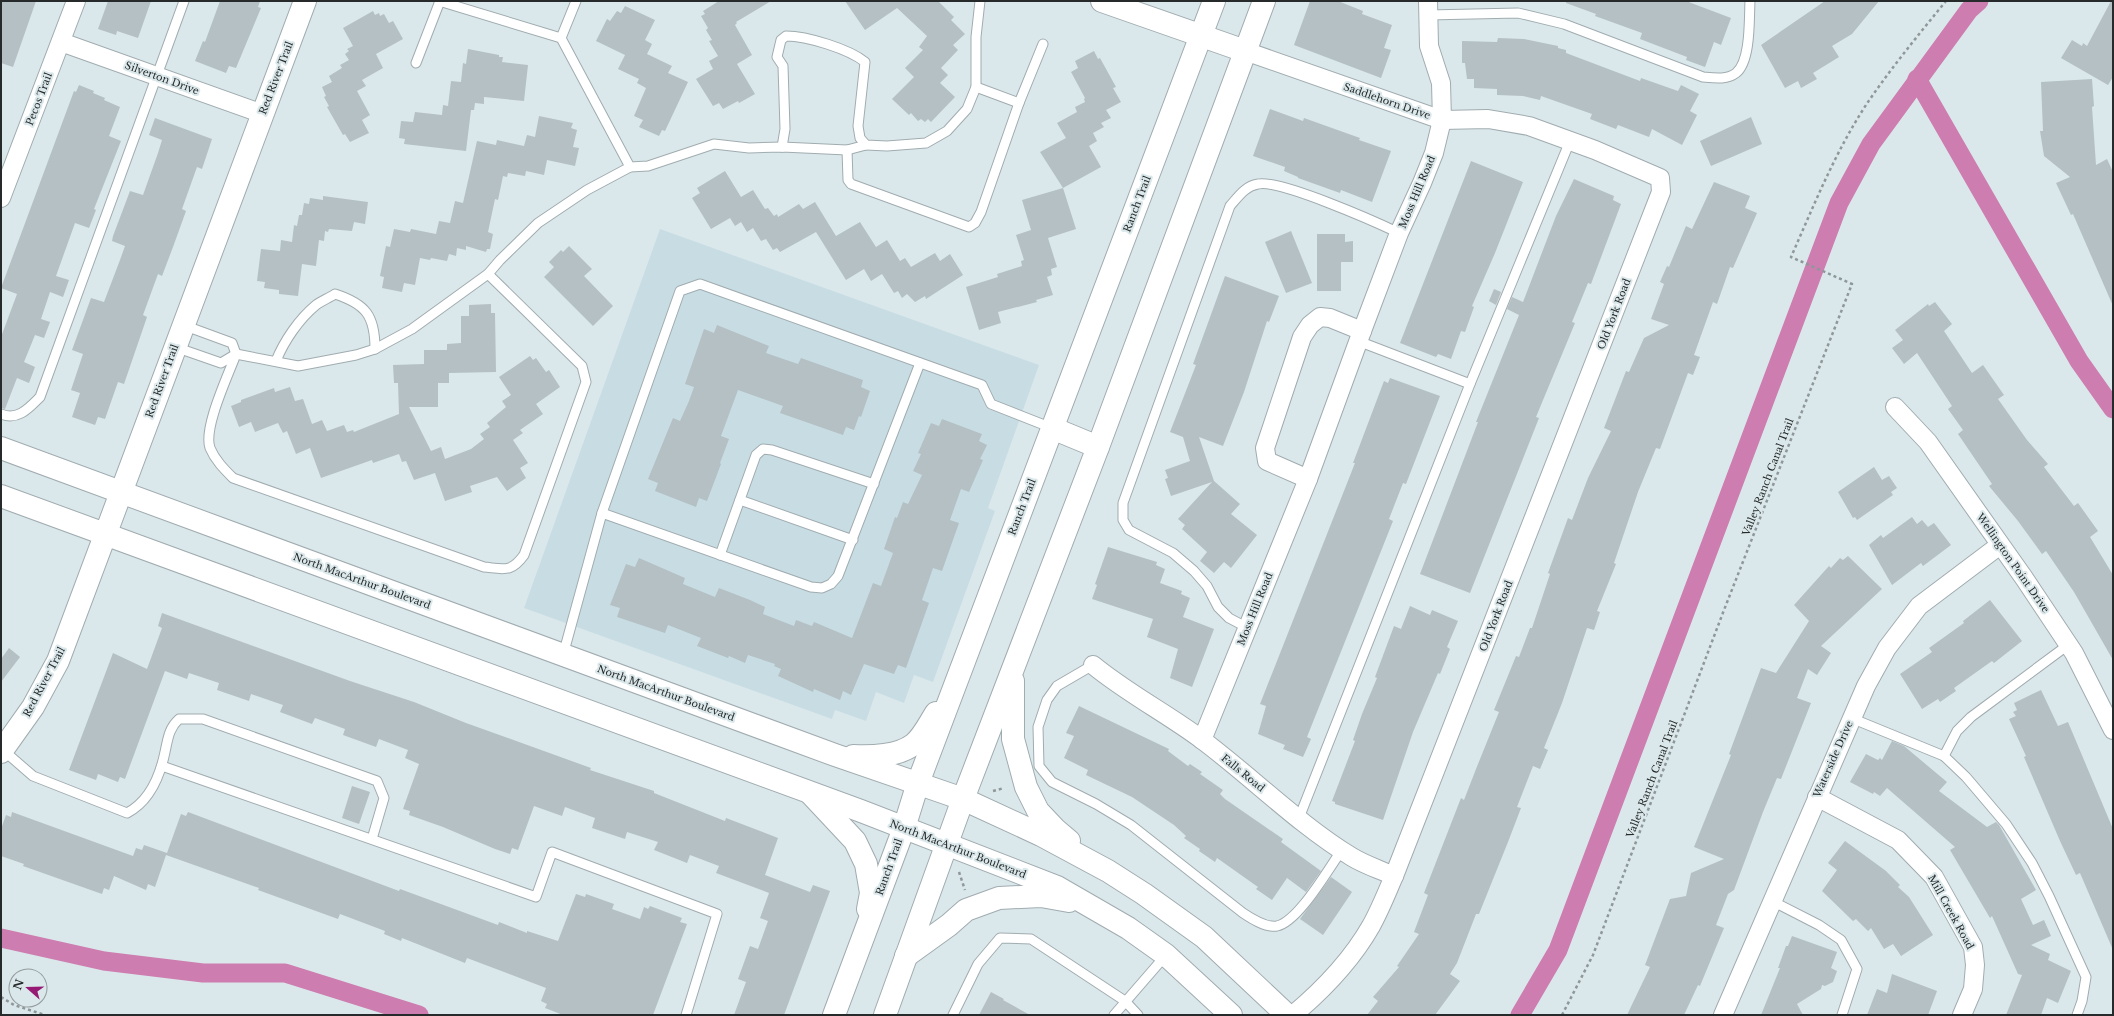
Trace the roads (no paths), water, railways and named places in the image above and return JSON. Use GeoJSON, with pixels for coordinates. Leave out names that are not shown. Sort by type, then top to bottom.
{"type":"FeatureCollection","features":[{"type":"Feature","properties":{"kind":"main road","name":"Red River Trail"},"geometry":{"type":"LineString","coordinates":[[2,750],[33,707],[58,660],[305,1]]}},
{"type":"Feature","properties":{"kind":"main road","name":"Saddlehorn Drive"},"geometry":{"type":"LineString","coordinates":[[1102,1],[1245,51]]}},
{"type":"Feature","properties":{"kind":"main road","name":"Ranch Trail"},"geometry":{"type":"LineString","coordinates":[[834,1015],[904,828],[918,783],[1214,1]]}},
{"type":"Feature","properties":{"kind":"main road"},"geometry":{"type":"LineString","coordinates":[[885,1015],[963,800],[1098,447],[1264,1]]}},
{"type":"Feature","properties":{"kind":"main road"},"geometry":{"type":"LineString","coordinates":[[1052,428],[1098,447]]}},
{"type":"Feature","properties":{"kind":"main road","name":"North MacArthur Boulevard"},"geometry":{"type":"LineString","coordinates":[[1,448],[835,755],[963,800],[1041,835],[1108,871],[1144,894],[1204,937],[1287,1015]]}},
{"type":"Feature","properties":{"kind":"main road","name":"North MacArthur Boulevard"},"geometry":{"type":"LineString","coordinates":[[1,496],[809,792],[1057,887],[1128,928],[1166,955],[1231,1015]]}},
{"type":"Feature","properties":{"kind":"main road"},"geometry":{"type":"LineString","coordinates":[[1012,670],[1014,739],[1026,787],[1038,810],[1056,830],[1108,871]]}},
{"type":"Feature","properties":{"kind":"main road"},"geometry":{"type":"LineString","coordinates":[[835,755],[871,757],[893,753],[914,744],[954,690]]}},
{"type":"Feature","properties":{"kind":"main road"},"geometry":{"type":"LineString","coordinates":[[809,792],[855,841],[866,864],[870,893],[862,939]]}},
{"type":"Feature","properties":{"kind":"main road"},"geometry":{"type":"LineString","coordinates":[[906,956],[949,925],[966,910],[999,898],[1041,896],[1086,903]]}},
{"type":"Feature","properties":{"kind":"street","name":"Pecos Trail"},"geometry":{"type":"LineString","coordinates":[[1,198],[4,180],[61,42],[76,1]]}},
{"type":"Feature","properties":{"kind":"street","name":"Moss Hill Road"},"geometry":{"type":"LineString","coordinates":[[1202,740],[1308,479],[1399,233],[1434,153],[1442,120],[1441,83],[1429,46],[1428,8]]}},
{"type":"Feature","properties":{"kind":"street","name":"Silverton Drive"},"geometry":{"type":"LineString","coordinates":[[61,42],[263,114]]}},
{"type":"Feature","properties":{"kind":"street","name":"Saddlehorn Drive"},"geometry":{"type":"LineString","coordinates":[[1245,51],[1442,120],[1488,119],[1529,126],[1660,178],[1661,192]]}},
{"type":"Feature","properties":{"kind":"street","name":"Old York Road"},"geometry":{"type":"LineString","coordinates":[[1293,1015],[1322,991],[1355,952],[1372,924],[1394,876],[1661,192]]}},
{"type":"Feature","properties":{"kind":"street"},"geometry":{"type":"LineString","coordinates":[[1308,479],[1272,465],[1267,461],[1265,455],[1265,448],[1302,337],[1310,325],[1320,318],[1330,318],[1360,336]]}},
{"type":"Feature","properties":{"kind":"street","name":"Wellington Point Drive"},"geometry":{"type":"LineString","coordinates":[[1895,407],[1928,442],[2068,645],[2113,730]]}},
{"type":"Feature","properties":{"kind":"street","name":"Waterside Drive"},"geometry":{"type":"LineString","coordinates":[[1723,1015],[1851,718],[1866,686],[1887,648],[1919,606],[2000,545]]}},
{"type":"Feature","properties":{"kind":"street","name":"Falls Road"},"geometry":{"type":"LineString","coordinates":[[1093,665],[1118,686],[1172,719],[1202,740],[1299,818],[1342,850],[1354,858],[1394,876]]}},
{"type":"Feature","properties":{"kind":"street","name":"Mill Creek Road"},"geometry":{"type":"LineString","coordinates":[[1817,797],[1898,840],[1934,877],[1972,947],[1976,965],[1973,989],[1962,1015]]}},
{"type":"Feature","properties":{"kind":"lane"},"geometry":{"type":"LineString","coordinates":[[1,414],[8,417],[24,413],[40,397],[184,1]]}},
{"type":"Feature","properties":{"kind":"lane"},"geometry":{"type":"LineString","coordinates":[[416,63],[440,1],[561,38],[630,168]]}},
{"type":"Feature","properties":{"kind":"lane"},"geometry":{"type":"LineString","coordinates":[[561,38],[576,1]]}},
{"type":"Feature","properties":{"kind":"lane"},"geometry":{"type":"LineString","coordinates":[[175,347],[221,363],[236,354],[298,366],[356,355],[375,349],[412,329],[488,274],[500,260],[538,223],[587,190],[630,168],[648,166],[714,144],[749,148],[782,147],[848,150],[866,145],[887,146],[926,143],[947,131],[967,109],[976,87],[976,37],[980,1]]}},
{"type":"Feature","properties":{"kind":"lane"},"geometry":{"type":"LineString","coordinates":[[1428,8],[1518,13],[1564,24],[1703,77],[1720,79],[1737,72],[1746,56],[1750,1]]}},
{"type":"Feature","properties":{"kind":"lane"},"geometry":{"type":"LineString","coordinates":[[782,147],[785,129],[783,66],[777,57],[781,40],[786,36],[810,39],[858,56],[865,62],[858,126],[860,138],[866,145]]}},
{"type":"Feature","properties":{"kind":"lane"},"geometry":{"type":"LineString","coordinates":[[848,150],[848,180],[851,184],[969,227],[975,223],[981,212],[1019,103],[1043,44]]}},
{"type":"Feature","properties":{"kind":"lane"},"geometry":{"type":"LineString","coordinates":[[976,87],[1019,103]]}},
{"type":"Feature","properties":{"kind":"lane"},"geometry":{"type":"LineString","coordinates":[[1299,818],[1470,384],[1570,141]]}},
{"type":"Feature","properties":{"kind":"lane"},"geometry":{"type":"LineString","coordinates":[[1248,628],[1229,618],[1218,607],[1207,586],[1194,571],[1172,553],[1130,530],[1123,520],[1123,503],[1230,206],[1242,191],[1258,183],[1284,186],[1399,233]]}},
{"type":"Feature","properties":{"kind":"lane"},"geometry":{"type":"LineString","coordinates":[[183,325],[232,344],[236,354],[209,429],[210,448],[219,464],[233,478],[484,567],[508,570],[517,566],[524,555],[586,382],[582,366],[488,274]]}},
{"type":"Feature","properties":{"kind":"lane"},"geometry":{"type":"LineString","coordinates":[[563,655],[602,512],[680,291],[700,284],[982,385],[991,404],[1052,428]]}},
{"type":"Feature","properties":{"kind":"lane"},"geometry":{"type":"LineString","coordinates":[[276,361],[282,345],[297,326],[316,305],[335,294],[354,300],[367,314],[375,330],[375,349]]}},
{"type":"Feature","properties":{"kind":"lane"},"geometry":{"type":"LineString","coordinates":[[1360,336],[1470,384]]}},
{"type":"Feature","properties":{"kind":"lane"},"geometry":{"type":"LineString","coordinates":[[602,512],[811,587],[822,588],[831,584],[838,576],[853,540],[920,363]]}},
{"type":"Feature","properties":{"kind":"lane"},"geometry":{"type":"LineString","coordinates":[[720,555],[756,454],[763,449],[772,450],[874,484]]}},
{"type":"Feature","properties":{"kind":"lane"},"geometry":{"type":"LineString","coordinates":[[740,500],[853,540]]}},
{"type":"Feature","properties":{"kind":"lane"},"geometry":{"type":"LineString","coordinates":[[1944,756],[1957,731],[1971,718],[2068,645]]}},
{"type":"Feature","properties":{"kind":"lane"},"geometry":{"type":"LineString","coordinates":[[1093,665],[1057,686],[1047,700],[1038,728],[1039,766],[1052,782],[1096,804],[1131,825],[1243,913],[1258,922],[1275,926],[1288,922],[1311,895],[1342,850]]}},
{"type":"Feature","properties":{"kind":"lane"},"geometry":{"type":"LineString","coordinates":[[1851,718],[1944,756],[1966,777],[2006,824],[2032,863],[2049,896],[2086,977],[2082,1001],[2077,1015]]}},
{"type":"Feature","properties":{"kind":"lane"},"geometry":{"type":"LineString","coordinates":[[2,750],[33,776],[127,813],[140,807],[151,791],[162,766],[171,726],[179,719],[203,719],[377,781],[384,798],[372,839]]}},
{"type":"Feature","properties":{"kind":"lane"},"geometry":{"type":"LineString","coordinates":[[162,766],[536,897],[552,852],[717,914],[686,1015]]}},
{"type":"Feature","properties":{"kind":"lane"},"geometry":{"type":"LineString","coordinates":[[1772,901],[1819,925],[1840,940],[1857,969],[1842,1015]]}},
{"type":"Feature","properties":{"kind":"lane"},"geometry":{"type":"LineString","coordinates":[[953,1015],[978,964],[1000,938],[1031,939],[1125,1001],[1138,1015]]}},
{"type":"Feature","properties":{"kind":"lane"},"geometry":{"type":"LineString","coordinates":[[1114,1015],[1166,955]]}},
{"type":"Feature","properties":{"kind":"waterway"},"geometry":{"type":"LineString","coordinates":[[1520,1015],[1558,950],[1839,203],[1871,144],[1969,10],[1979,1]]}},
{"type":"Feature","properties":{"kind":"waterway"},"geometry":{"type":"LineString","coordinates":[[1917,79],[2079,361],[2113,409]]}},
{"type":"Feature","properties":{"kind":"waterway"},"geometry":{"type":"LineString","coordinates":[[1,938],[104,961],[203,973],[285,973],[419,1015]]}}]}
